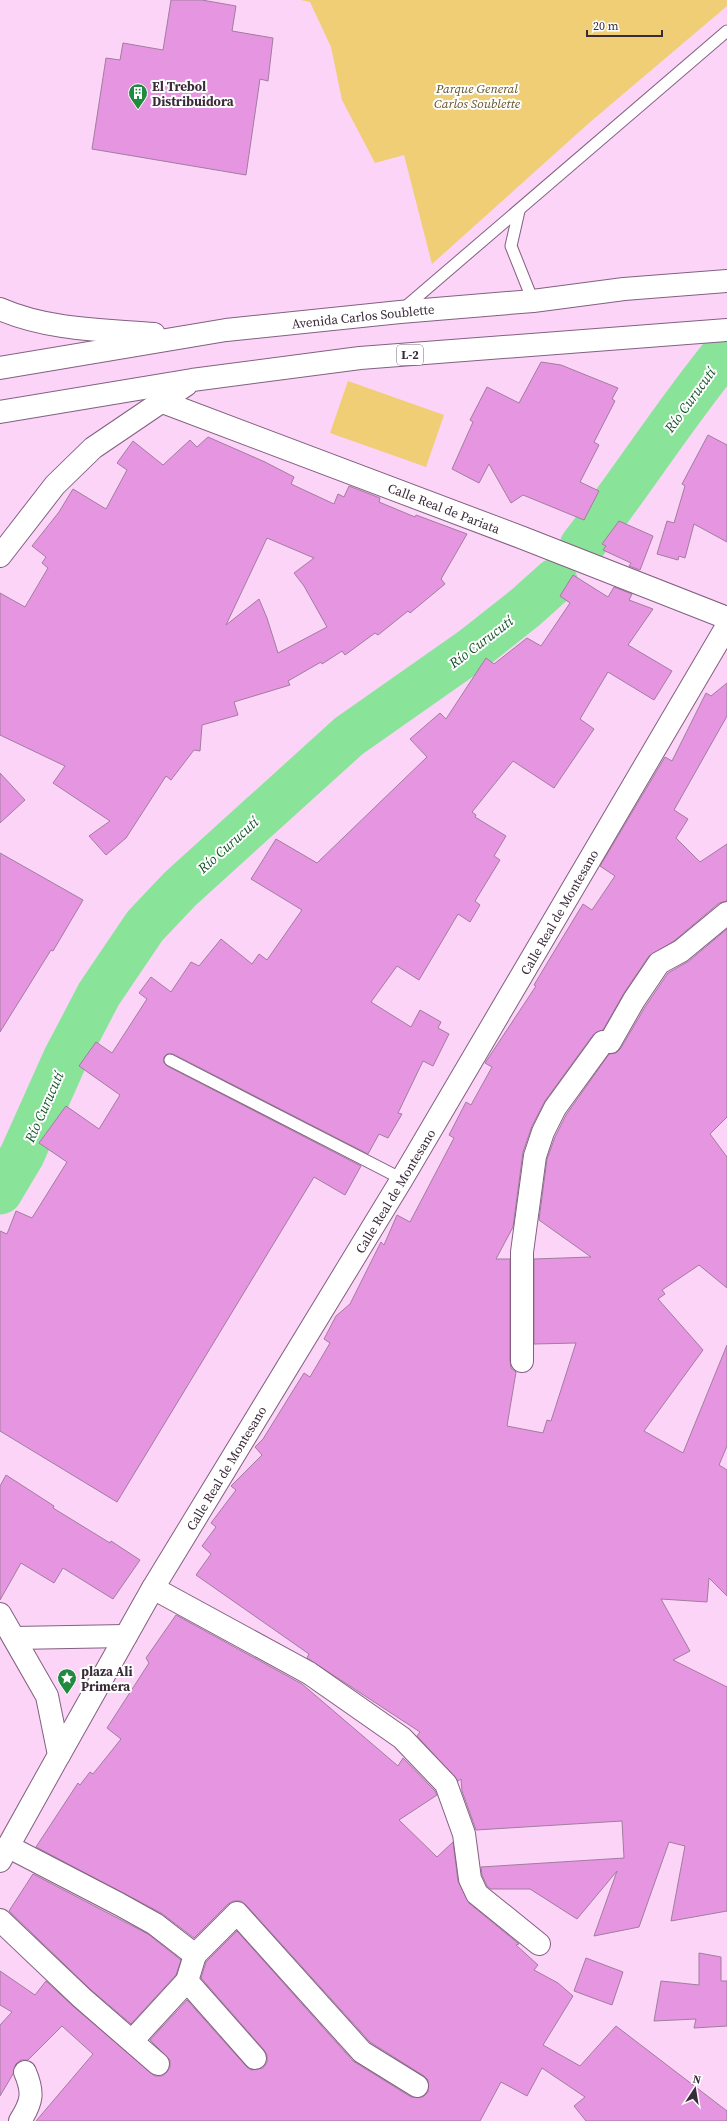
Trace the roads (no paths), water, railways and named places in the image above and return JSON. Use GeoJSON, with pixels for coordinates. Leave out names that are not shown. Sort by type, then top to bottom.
{"type":"FeatureCollection","features":[{"type":"Feature","properties":{"kind":"street","name":"Avenida Carlos Soublette"},"geometry":{"type":"LineString","coordinates":[[0,368],[226,330],[400,312],[533,301],[624,289],[727,281]]}},
{"type":"Feature","properties":{"kind":"street"},"geometry":{"type":"LineString","coordinates":[[0,309],[15,316],[54,325],[189,336]]}},
{"type":"Feature","properties":{"kind":"street","name":"L-2"},"geometry":{"type":"LineString","coordinates":[[0,412],[192,380],[360,358],[727,330]]}},
{"type":"Feature","properties":{"kind":"street"},"geometry":{"type":"LineString","coordinates":[[0,556],[54,485],[93,448],[192,380]]}},
{"type":"Feature","properties":{"kind":"street","name":"Calle Real de Pariata"},"geometry":{"type":"LineString","coordinates":[[160,401],[523,538],[727,618]]}},
{"type":"Feature","properties":{"kind":"street","name":"Calle Real de Montesano"},"geometry":{"type":"LineString","coordinates":[[4,1854],[153,1588],[402,1179],[727,626]]}},
{"type":"Feature","properties":{"kind":"street"},"geometry":{"type":"LineString","coordinates":[[522,1361],[522,1252],[535,1156],[543,1132],[555,1108],[603,1042],[610,1042],[634,1000],[659,963],[680,951],[727,913]]}},
{"type":"Feature","properties":{"kind":"street"},"geometry":{"type":"LineString","coordinates":[[153,1588],[309,1673],[402,1738],[446,1784],[464,1834],[470,1879],[477,1894],[539,1944]]}},
{"type":"Feature","properties":{"kind":"street"},"geometry":{"type":"LineString","coordinates":[[0,1614],[7,1633],[47,1696],[59,1755]]}},
{"type":"Feature","properties":{"kind":"street"},"geometry":{"type":"LineString","coordinates":[[7,1633],[126,1636]]}},
{"type":"Feature","properties":{"kind":"street"},"geometry":{"type":"LineString","coordinates":[[4,1854],[131,1911],[155,1924],[195,1955]]}},
{"type":"Feature","properties":{"kind":"street"},"geometry":{"type":"LineString","coordinates":[[132,2041],[188,1981],[195,1955],[237,1913],[362,2052],[417,2086]]}},
{"type":"Feature","properties":{"kind":"street"},"geometry":{"type":"LineString","coordinates":[[0,1920],[82,1998],[158,2064]]}},
{"type":"Feature","properties":{"kind":"street"},"geometry":{"type":"LineString","coordinates":[[188,1981],[255,2058]]}},
{"type":"Feature","properties":{"kind":"street"},"geometry":{"type":"LineString","coordinates":[[20,2121],[30,2103],[32,2088],[25,2072]]}},
{"type":"Feature","properties":{"kind":"lane"},"geometry":{"type":"LineString","coordinates":[[400,312],[727,31]]}},
{"type":"Feature","properties":{"kind":"lane"},"geometry":{"type":"LineString","coordinates":[[519,211],[511,246],[533,301]]}},
{"type":"Feature","properties":{"kind":"lane"},"geometry":{"type":"LineString","coordinates":[[170,1060],[402,1179]]}},
{"type":"Feature","properties":{"kind":"waterway","name":"Río Curucutí"},"geometry":{"type":"LineString","coordinates":[[582,546],[689,398],[727,350]]}},
{"type":"Feature","properties":{"kind":"waterway","name":"Río Curucutí"},"geometry":{"type":"LineString","coordinates":[[0,1192],[22,1155],[65,1059],[99,994],[145,926],[180,889],[349,736],[473,649],[526,607],[555,581]]}},
{"type":"Feature","properties":{"kind":"place","name":"El Trebol Distribuidora"},"geometry":{"type":"Point","coordinates":[138,110]}},
{"type":"Feature","properties":{"kind":"place","name":"plaza Ali Primera"},"geometry":{"type":"Point","coordinates":[67,1695]}},
{"type":"Feature","properties":{"kind":"park label","name":"Parque General Carlos Soublette"},"geometry":{"type":"Point","coordinates":[477,96]}}]}
